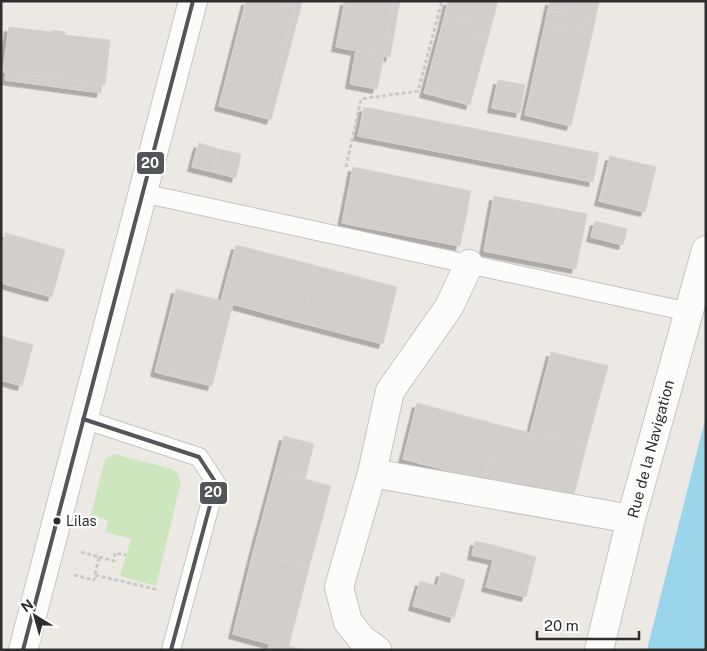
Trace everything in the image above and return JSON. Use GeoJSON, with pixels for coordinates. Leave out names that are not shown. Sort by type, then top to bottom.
{"type":"FeatureCollection","features":[{"type":"Feature","properties":{"kind":"street"},"geometry":{"type":"LineString","coordinates":[[23,650],[193,1]]}},
{"type":"Feature","properties":{"kind":"street","name":"Rue de la Navigation"},"geometry":{"type":"LineString","coordinates":[[599,650],[631,519],[706,250]]}},
{"type":"Feature","properties":{"kind":"street"},"geometry":{"type":"LineString","coordinates":[[377,650],[362,639],[348,622],[339,587],[372,473],[390,391],[449,307],[469,264]]}},
{"type":"Feature","properties":{"kind":"street"},"geometry":{"type":"LineString","coordinates":[[372,473],[631,519]]}},
{"type":"Feature","properties":{"kind":"lane"},"geometry":{"type":"LineString","coordinates":[[142,193],[689,312]]}},
{"type":"Feature","properties":{"kind":"lane"},"geometry":{"type":"LineString","coordinates":[[83,420],[199,457],[216,483],[171,650]]}},
{"type":"Feature","properties":{"kind":"path"},"geometry":{"type":"LineString","coordinates":[[346,167],[362,99],[418,92],[442,1]]}},
{"type":"Feature","properties":{"kind":"path"},"geometry":{"type":"LineString","coordinates":[[99,557],[114,561],[116,553],[126,556]]}},
{"type":"Feature","properties":{"kind":"path"},"geometry":{"type":"LineString","coordinates":[[45,568],[94,580],[95,575],[186,596]]}},
{"type":"Feature","properties":{"kind":"green space"},"geometry":{"type":"Polygon","coordinates":[[[114,454],[172,469],[178,474],[181,482],[156,586],[120,576],[131,539],[105,532],[108,520],[91,515],[105,459],[114,454]]]}},
{"type":"Feature","properties":{"kind":"water"},"geometry":{"type":"Polygon","coordinates":[[[706,416],[706,650],[647,650],[706,416]]]}},
{"type":"Feature","properties":{"kind":"building"},"geometry":{"type":"Polygon","coordinates":[[[246,1],[296,2],[265,118],[219,106],[246,1]]]}},
{"type":"Feature","properties":{"kind":"building"},"geometry":{"type":"Polygon","coordinates":[[[345,1],[393,1],[384,56],[336,47],[345,1]]]}},
{"type":"Feature","properties":{"kind":"building"},"geometry":{"type":"Polygon","coordinates":[[[393,1],[400,1],[390,57],[384,56],[393,1]]]}},
{"type":"Feature","properties":{"kind":"building"},"geometry":{"type":"Polygon","coordinates":[[[448,1],[498,1],[491,27],[445,14],[448,1]]]}},
{"type":"Feature","properties":{"kind":"building"},"geometry":{"type":"Polygon","coordinates":[[[550,1],[599,1],[595,20],[548,10],[550,1]]]}},
{"type":"Feature","properties":{"kind":"building"},"geometry":{"type":"Polygon","coordinates":[[[296,2],[302,3],[271,120],[265,118],[296,2]]]}},
{"type":"Feature","properties":{"kind":"building"},"geometry":{"type":"Polygon","coordinates":[[[548,10],[595,20],[592,35],[545,24],[548,10]]]}},
{"type":"Feature","properties":{"kind":"building"},"geometry":{"type":"Polygon","coordinates":[[[445,14],[491,27],[488,38],[442,26],[445,14]]]}},
{"type":"Feature","properties":{"kind":"building"},"geometry":{"type":"Polygon","coordinates":[[[545,24],[592,35],[571,126],[525,115],[545,24]]]}},
{"type":"Feature","properties":{"kind":"building"},"geometry":{"type":"Polygon","coordinates":[[[442,26],[488,38],[470,105],[424,93],[442,26]]]}},
{"type":"Feature","properties":{"kind":"building"},"geometry":{"type":"Polygon","coordinates":[[[9,27],[52,32],[53,30],[65,32],[65,35],[110,40],[105,85],[3,72],[9,27]]]}},
{"type":"Feature","properties":{"kind":"building"},"geometry":{"type":"Polygon","coordinates":[[[356,50],[384,56],[377,89],[350,84],[356,50]]]}},
{"type":"Feature","properties":{"kind":"building"},"geometry":{"type":"Polygon","coordinates":[[[6,72],[102,85],[101,93],[5,80],[6,72]]]}},
{"type":"Feature","properties":{"kind":"building"},"geometry":{"type":"Polygon","coordinates":[[[498,80],[525,85],[520,113],[492,108],[498,80]]]}},
{"type":"Feature","properties":{"kind":"building"},"geometry":{"type":"Polygon","coordinates":[[[364,107],[599,153],[593,182],[358,136],[364,107]]]}},
{"type":"Feature","properties":{"kind":"building"},"geometry":{"type":"Polygon","coordinates":[[[199,143],[219,149],[218,153],[197,148],[199,143]]]}},
{"type":"Feature","properties":{"kind":"building"},"geometry":{"type":"Polygon","coordinates":[[[197,148],[218,153],[213,172],[192,167],[197,148]]]}},
{"type":"Feature","properties":{"kind":"building"},"geometry":{"type":"Polygon","coordinates":[[[219,149],[241,154],[236,178],[213,172],[219,149]]]}},
{"type":"Feature","properties":{"kind":"building"},"geometry":{"type":"Polygon","coordinates":[[[610,156],[656,167],[645,212],[599,201],[610,156]]]}},
{"type":"Feature","properties":{"kind":"building"},"geometry":{"type":"Polygon","coordinates":[[[353,167],[471,191],[460,246],[342,223],[353,167]]]}},
{"type":"Feature","properties":{"kind":"building"},"geometry":{"type":"Polygon","coordinates":[[[494,196],[587,214],[576,269],[484,251],[494,196]]]}},
{"type":"Feature","properties":{"kind":"building"},"geometry":{"type":"Polygon","coordinates":[[[595,221],[627,229],[623,245],[591,237],[595,221]]]}},
{"type":"Feature","properties":{"kind":"building"},"geometry":{"type":"Polygon","coordinates":[[[6,233],[65,250],[54,290],[28,283],[26,290],[1,283],[1,249],[6,233]]]}},
{"type":"Feature","properties":{"kind":"building"},"geometry":{"type":"Polygon","coordinates":[[[236,245],[317,266],[302,323],[221,301],[236,245]]]}},
{"type":"Feature","properties":{"kind":"building"},"geometry":{"type":"Polygon","coordinates":[[[317,266],[397,287],[383,344],[302,323],[317,266]]]}},
{"type":"Feature","properties":{"kind":"building"},"geometry":{"type":"Polygon","coordinates":[[[28,283],[54,290],[52,297],[26,290],[28,283]]]}},
{"type":"Feature","properties":{"kind":"building"},"geometry":{"type":"Polygon","coordinates":[[[176,289],[233,304],[212,386],[155,372],[176,289]]]}},
{"type":"Feature","properties":{"kind":"building"},"geometry":{"type":"Polygon","coordinates":[[[1,336],[33,345],[22,386],[1,380],[1,336]]]}},
{"type":"Feature","properties":{"kind":"building"},"geometry":{"type":"Polygon","coordinates":[[[551,352],[608,366],[586,447],[530,433],[551,352]]]}},
{"type":"Feature","properties":{"kind":"building"},"geometry":{"type":"Polygon","coordinates":[[[417,403],[499,425],[484,480],[403,459],[417,403]]]}},
{"type":"Feature","properties":{"kind":"building"},"geometry":{"type":"Polygon","coordinates":[[[499,425],[586,447],[574,495],[550,489],[548,497],[484,480],[499,425]]]}},
{"type":"Feature","properties":{"kind":"building"},"geometry":{"type":"Polygon","coordinates":[[[284,436],[314,444],[305,479],[275,471],[284,436]]]}},
{"type":"Feature","properties":{"kind":"building"},"geometry":{"type":"Polygon","coordinates":[[[275,471],[331,486],[309,568],[253,553],[275,471]]]}},
{"type":"Feature","properties":{"kind":"building"},"geometry":{"type":"Polygon","coordinates":[[[475,541],[497,546],[493,560],[472,555],[475,541]]]}},
{"type":"Feature","properties":{"kind":"building"},"geometry":{"type":"Polygon","coordinates":[[[497,546],[536,557],[526,597],[486,587],[497,546]]]}},
{"type":"Feature","properties":{"kind":"building"},"geometry":{"type":"Polygon","coordinates":[[[253,553],[309,568],[288,649],[233,634],[253,553]]]}},
{"type":"Feature","properties":{"kind":"building"},"geometry":{"type":"Polygon","coordinates":[[[441,572],[465,580],[454,618],[413,606],[420,581],[437,586],[441,572]]]}},
{"type":"Feature","properties":{"kind":"building"},"geometry":{"type":"Polygon","coordinates":[[[269,644],[288,649],[289,646],[304,650],[268,650],[269,644]]]}},
{"type":"Feature","properties":{"kind":"transit line","name":"20"},"geometry":{"type":"LineString","coordinates":[[23,650],[193,1]]}},
{"type":"Feature","properties":{"kind":"transit line","name":"20"},"geometry":{"type":"LineString","coordinates":[[83,419],[199,457],[216,483],[171,650]]}},
{"type":"Feature","properties":{"kind":"place","name":"Lilas"},"geometry":{"type":"Point","coordinates":[57,521]}}]}
